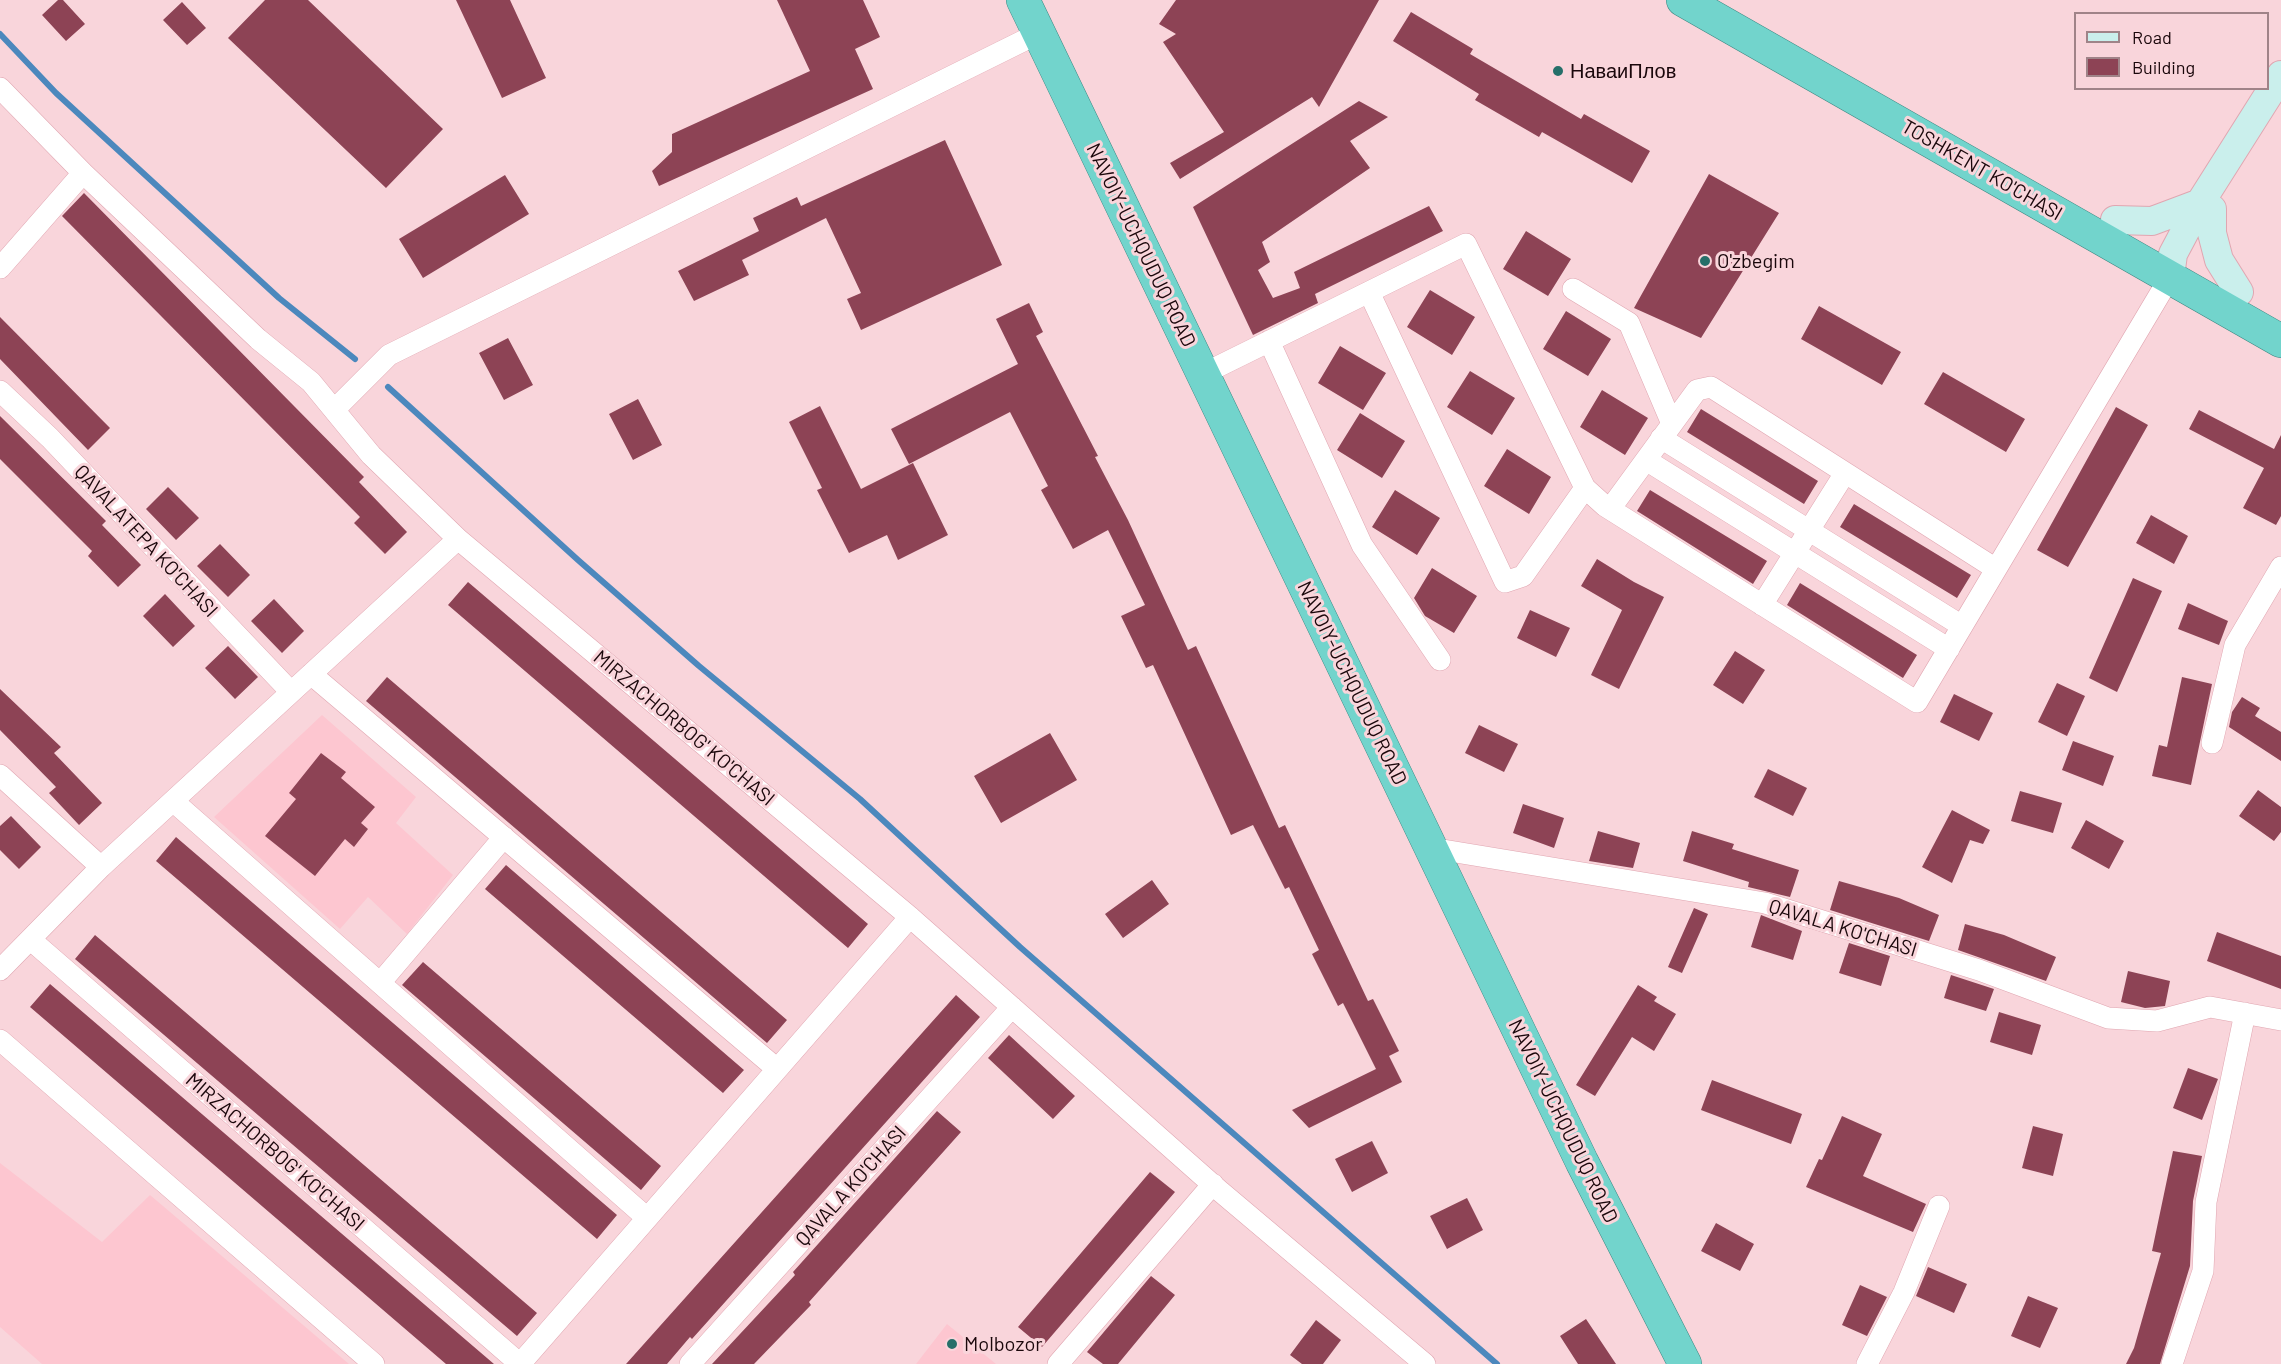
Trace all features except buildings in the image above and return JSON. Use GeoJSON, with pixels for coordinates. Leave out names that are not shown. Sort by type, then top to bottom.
{"type":"FeatureCollection","features":[{"type":"Feature","properties":{"kind":"highway","name":"NAVOIY-UCHQUDUQ ROAD"},"geometry":{"type":"LineString","coordinates":[[1023,0],[1582,1162],[1685,1364]]}},
{"type":"Feature","properties":{"kind":"highway","name":"TOSHKENT KO'CHASI"},"geometry":{"type":"LineString","coordinates":[[1683,0],[2177,264],[2240,292],[2281,316]]}},
{"type":"Feature","properties":{"kind":"highway","name":"TOSHKENT KO'CHASI"},"geometry":{"type":"LineString","coordinates":[[1726,0],[2115,220],[2281,341]]}},
{"type":"Feature","properties":{"kind":"main road"},"geometry":{"type":"LineString","coordinates":[[2177,264],[2206,206],[2281,75]]}},
{"type":"Feature","properties":{"kind":"main road"},"geometry":{"type":"LineString","coordinates":[[2115,220],[2152,221],[2206,206],[2281,103]]}},
{"type":"Feature","properties":{"kind":"main road"},"geometry":{"type":"LineString","coordinates":[[2206,206],[2219,260],[2240,292]]}},
{"type":"Feature","properties":{"kind":"street"},"geometry":{"type":"LineString","coordinates":[[335,410],[389,355],[1039,33]]}},
{"type":"Feature","properties":{"kind":"street","name":"MIRZACHORBOG' KO'CHASI"},"geometry":{"type":"LineString","coordinates":[[0,88],[83,173],[258,339],[311,382],[371,455],[458,539],[910,917],[1213,1184],[1425,1364]]}},
{"type":"Feature","properties":{"kind":"street"},"geometry":{"type":"LineString","coordinates":[[0,268],[83,173]]}},
{"type":"Feature","properties":{"kind":"street"},"geometry":{"type":"LineString","coordinates":[[1203,374],[1466,244],[1585,488],[1610,509],[1917,702],[2177,264]]}},
{"type":"Feature","properties":{"kind":"street"},"geometry":{"type":"LineString","coordinates":[[1573,289],[1629,324],[1666,431],[1809,530],[1962,626]]}},
{"type":"Feature","properties":{"kind":"street"},"geometry":{"type":"LineString","coordinates":[[1369,292],[1505,582],[1523,576],[1585,488]]}},
{"type":"Feature","properties":{"kind":"street"},"geometry":{"type":"LineString","coordinates":[[1269,341],[1362,545],[1440,660]]}},
{"type":"Feature","properties":{"kind":"street"},"geometry":{"type":"LineString","coordinates":[[1610,509],[1696,390],[1711,387],[1996,569]]}},
{"type":"Feature","properties":{"kind":"street","name":"QAVALATEPA KO'CHASI"},"geometry":{"type":"LineString","coordinates":[[0,391],[50,438],[291,692]]}},
{"type":"Feature","properties":{"kind":"street"},"geometry":{"type":"LineString","coordinates":[[1646,460],[1948,649]]}},
{"type":"Feature","properties":{"kind":"street"},"geometry":{"type":"LineString","coordinates":[[1762,605],[1845,473]]}},
{"type":"Feature","properties":{"kind":"street"},"geometry":{"type":"LineString","coordinates":[[0,970],[101,867],[458,539]]}},
{"type":"Feature","properties":{"kind":"street"},"geometry":{"type":"LineString","coordinates":[[2212,743],[2235,645],[2281,567]]}},
{"type":"Feature","properties":{"kind":"street"},"geometry":{"type":"LineString","coordinates":[[311,674],[777,1069]]}},
{"type":"Feature","properties":{"kind":"street"},"geometry":{"type":"LineString","coordinates":[[0,775],[101,867]]}},
{"type":"Feature","properties":{"kind":"street"},"geometry":{"type":"LineString","coordinates":[[173,801],[647,1218]]}},
{"type":"Feature","properties":{"kind":"street"},"geometry":{"type":"LineString","coordinates":[[380,983],[504,837]]}},
{"type":"Feature","properties":{"kind":"street","name":"QAVALA KO'CHASI"},"geometry":{"type":"LineString","coordinates":[[1431,848],[1765,903],[1979,970],[2108,1018],[2157,1021],[2210,1007],[2281,1020]]}},
{"type":"Feature","properties":{"kind":"street"},"geometry":{"type":"LineString","coordinates":[[520,1364],[910,917]]}},
{"type":"Feature","properties":{"kind":"street","name":"MIRZACHORBOG' KO'CHASI"},"geometry":{"type":"LineString","coordinates":[[31,940],[520,1364]]}},
{"type":"Feature","properties":{"kind":"street","name":"QAVALA KO'CHASI"},"geometry":{"type":"LineString","coordinates":[[690,1364],[1012,1007]]}},
{"type":"Feature","properties":{"kind":"street"},"geometry":{"type":"LineString","coordinates":[[2172,1364],[2203,1271],[2206,1202],[2245,1013]]}},
{"type":"Feature","properties":{"kind":"street"},"geometry":{"type":"LineString","coordinates":[[0,1040],[374,1364]]}},
{"type":"Feature","properties":{"kind":"street"},"geometry":{"type":"LineString","coordinates":[[1058,1364],[1213,1184]]}},
{"type":"Feature","properties":{"kind":"street"},"geometry":{"type":"LineString","coordinates":[[1867,1364],[1904,1292],[1939,1206]]}},
{"type":"Feature","properties":{"kind":"shaded area"},"geometry":{"type":"Polygon","coordinates":[[[322,715],[416,797],[396,823],[453,875],[407,934],[368,897],[340,929],[214,817],[322,715]]]}},
{"type":"Feature","properties":{"kind":"shaded area"},"geometry":{"type":"Polygon","coordinates":[[[0,1163],[102,1242],[150,1195],[349,1364],[42,1364],[0,1327],[0,1163]]]}},
{"type":"Feature","properties":{"kind":"shaded area","name":"Molbozor"},"geometry":{"type":"Polygon","coordinates":[[[947,1324],[996,1364],[916,1364],[947,1324]]]}},
{"type":"Feature","properties":{"kind":"waterway"},"geometry":{"type":"LineString","coordinates":[[0,34],[56,93],[279,298],[355,359]]}},
{"type":"Feature","properties":{"kind":"waterway"},"geometry":{"type":"LineString","coordinates":[[388,387],[578,560],[699,666],[860,799],[1020,947],[1497,1364]]}},
{"type":"Feature","properties":{"kind":"place","name":"НаваиПлов"},"geometry":{"type":"Point","coordinates":[1558,71]}},
{"type":"Feature","properties":{"kind":"place","name":"O'zbegim"},"geometry":{"type":"Point","coordinates":[1705,261]}},
{"type":"Feature","properties":{"kind":"place","name":"Molbozor"},"geometry":{"type":"Point","coordinates":[952,1344]}}]}
